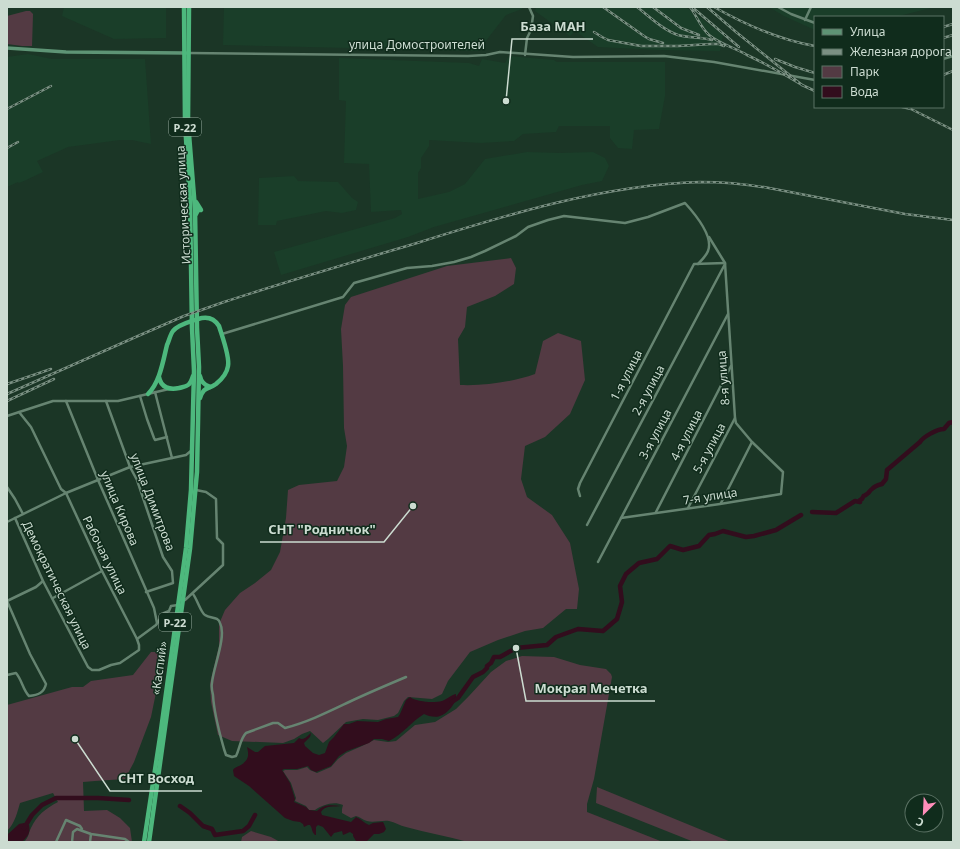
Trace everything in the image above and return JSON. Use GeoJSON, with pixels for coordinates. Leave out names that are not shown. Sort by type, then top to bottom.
{"type":"FeatureCollection","features":[{"type":"Feature","properties":{"kind":"highway","name":"Историческая улица"},"geometry":{"type":"LineString","coordinates":[[184,7],[188,122],[195,201],[194,371],[196,401]]}},
{"type":"Feature","properties":{"kind":"highway","name":"Историческая улица"},"geometry":{"type":"LineString","coordinates":[[189,7],[186,53],[185,123],[194,296]]}},
{"type":"Feature","properties":{"kind":"highway"},"geometry":{"type":"LineString","coordinates":[[148,394],[154,388],[173,331],[182,325],[203,317],[208,317],[216,322],[219,326],[228,358],[227,371],[222,378],[214,385],[204,389],[196,401],[188,388],[170,389],[164,386],[160,381],[159,375]]}},
{"type":"Feature","properties":{"kind":"highway","name":"Историческая улица"},"geometry":{"type":"LineString","coordinates":[[194,328],[199,367],[196,401]]}},
{"type":"Feature","properties":{"kind":"highway"},"geometry":{"type":"LineString","coordinates":[[199,367],[202,382],[210,387]]}},
{"type":"Feature","properties":{"kind":"highway"},"geometry":{"type":"LineString","coordinates":[[179,388],[189,385],[194,371]]}},
{"type":"Feature","properties":{"kind":"highway","name":"«Каспий»"},"geometry":{"type":"LineString","coordinates":[[149,842],[182,602],[196,401]]}},
{"type":"Feature","properties":{"kind":"highway","name":"«Каспий»"},"geometry":{"type":"LineString","coordinates":[[144,842],[190,549],[196,490],[196,401]]}},
{"type":"Feature","properties":{"kind":"main road"},"geometry":{"type":"LineString","coordinates":[[7,48],[66,52],[186,53]]}},
{"type":"Feature","properties":{"kind":"street"},"geometry":{"type":"LineString","coordinates":[[525,54],[527,38],[531,30],[533,16],[529,7]]}},
{"type":"Feature","properties":{"kind":"street"},"geometry":{"type":"LineString","coordinates":[[778,7],[814,23]]}},
{"type":"Feature","properties":{"kind":"street"},"geometry":{"type":"LineString","coordinates":[[805,20],[811,7]]}},
{"type":"Feature","properties":{"kind":"street","name":"улица Домостроителей"},"geometry":{"type":"LineString","coordinates":[[186,53],[468,56],[486,55],[500,52],[573,57],[664,56],[714,62],[814,80]]}},
{"type":"Feature","properties":{"kind":"street"},"geometry":{"type":"LineString","coordinates":[[221,334],[343,297],[354,283],[407,268],[432,266],[471,257],[516,236],[528,227],[564,216],[625,223],[648,217],[685,204],[693,211],[725,263]]}},
{"type":"Feature","properties":{"kind":"street"},"geometry":{"type":"LineString","coordinates":[[698,264],[708,251],[708,236]]}},
{"type":"Feature","properties":{"kind":"street"},"geometry":{"type":"LineString","coordinates":[[698,264],[725,263]]}},
{"type":"Feature","properties":{"kind":"street","name":"8-я улица"},"geometry":{"type":"LineString","coordinates":[[725,263],[736,423],[752,442],[783,472]]}},
{"type":"Feature","properties":{"kind":"street","name":"2-я улица"},"geometry":{"type":"LineString","coordinates":[[588,525],[725,263]]}},
{"type":"Feature","properties":{"kind":"street","name":"1-я улица"},"geometry":{"type":"LineString","coordinates":[[580,496],[578,489],[580,483],[694,264],[698,264]]}},
{"type":"Feature","properties":{"kind":"street","name":"3-я улица"},"geometry":{"type":"LineString","coordinates":[[598,562],[728,313]]}},
{"type":"Feature","properties":{"kind":"street","name":"4-я улица"},"geometry":{"type":"LineString","coordinates":[[656,513],[732,366]]}},
{"type":"Feature","properties":{"kind":"street"},"geometry":{"type":"LineString","coordinates":[[7,416],[53,401],[118,401],[170,389]]}},
{"type":"Feature","properties":{"kind":"street"},"geometry":{"type":"LineString","coordinates":[[155,392],[172,458]]}},
{"type":"Feature","properties":{"kind":"street"},"geometry":{"type":"LineString","coordinates":[[140,396],[155,440],[167,437]]}},
{"type":"Feature","properties":{"kind":"street","name":"улица Кирова"},"geometry":{"type":"LineString","coordinates":[[66,400],[98,480],[154,608],[157,623]]}},
{"type":"Feature","properties":{"kind":"street","name":"улица Димитрова"},"geometry":{"type":"LineString","coordinates":[[106,401],[130,467],[137,480],[163,556],[172,570],[173,583],[146,592]]}},
{"type":"Feature","properties":{"kind":"street","name":"Рабочая улица"},"geometry":{"type":"LineString","coordinates":[[20,412],[31,427],[61,489],[66,493],[102,571],[137,639]]}},
{"type":"Feature","properties":{"kind":"street","name":"5-я улица"},"geometry":{"type":"LineString","coordinates":[[688,508],[735,418]]}},
{"type":"Feature","properties":{"kind":"street"},"geometry":{"type":"LineString","coordinates":[[720,504],[752,442]]}},
{"type":"Feature","properties":{"kind":"street"},"geometry":{"type":"LineString","coordinates":[[7,522],[66,493],[130,467],[186,455],[192,450]]}},
{"type":"Feature","properties":{"kind":"street"},"geometry":{"type":"LineString","coordinates":[[186,455],[192,461]]}},
{"type":"Feature","properties":{"kind":"street","name":"7-я улица"},"geometry":{"type":"LineString","coordinates":[[621,518],[781,494],[783,472]]}},
{"type":"Feature","properties":{"kind":"street","name":"Демократическая улица"},"geometry":{"type":"LineString","coordinates":[[7,487],[23,514]]}},
{"type":"Feature","properties":{"kind":"street"},"geometry":{"type":"LineString","coordinates":[[137,639],[156,625],[164,613],[170,611],[171,606],[182,602],[193,594],[222,565],[223,544],[217,538],[216,531],[216,499],[206,492],[196,490]]}},
{"type":"Feature","properties":{"kind":"street","name":"Демократическая улица"},"geometry":{"type":"LineString","coordinates":[[15,518],[43,581],[88,667],[92,670],[99,670],[120,663],[139,650],[137,639]]}},
{"type":"Feature","properties":{"kind":"street"},"geometry":{"type":"LineString","coordinates":[[53,598],[102,571]]}},
{"type":"Feature","properties":{"kind":"street"},"geometry":{"type":"LineString","coordinates":[[7,675],[16,673],[19,676],[26,693],[30,696],[37,695],[45,688],[46,684],[30,654],[7,601],[36,587],[43,581]]}},
{"type":"Feature","properties":{"kind":"street"},"geometry":{"type":"LineString","coordinates":[[193,594],[202,613],[209,617],[217,618],[222,627],[212,683],[214,709],[226,755],[232,757],[236,756],[243,736],[246,732],[273,723],[278,723],[285,728],[294,726],[406,677]]}},
{"type":"Feature","properties":{"kind":"street"},"geometry":{"type":"LineString","coordinates":[[56,842],[66,820],[80,826],[83,830]]}},
{"type":"Feature","properties":{"kind":"street"},"geometry":{"type":"LineString","coordinates":[[72,842],[73,832],[77,829],[91,834],[125,839],[128,842]]}},
{"type":"Feature","properties":{"kind":"street"},"geometry":{"type":"LineString","coordinates":[[90,842],[91,834]]}},
{"type":"Feature","properties":{"kind":"street"},"geometry":{"type":"LineString","coordinates":[[112,837],[112,842]]}},
{"type":"Feature","properties":{"kind":"shaded area"},"geometry":{"type":"Polygon","coordinates":[[[64,7],[166,7],[166,38],[114,39],[62,16],[64,7]]]}},
{"type":"Feature","properties":{"kind":"shaded area"},"geometry":{"type":"Polygon","coordinates":[[[224,7],[522,7],[522,9],[506,15],[478,51],[223,45],[224,7]]]}},
{"type":"Feature","properties":{"kind":"shaded area"},"geometry":{"type":"Polygon","coordinates":[[[536,7],[685,7],[691,11],[694,16],[697,15],[723,35],[720,51],[598,47],[575,31],[570,36],[535,11],[536,7]]]}},
{"type":"Feature","properties":{"kind":"shaded area"},"geometry":{"type":"Polygon","coordinates":[[[769,7],[935,7],[899,16],[814,16],[814,30],[784,16],[769,7]]]}},
{"type":"Feature","properties":{"kind":"shaded area"},"geometry":{"type":"Polygon","coordinates":[[[28,54],[52,59],[145,59],[151,144],[132,140],[120,140],[68,147],[37,161],[43,172],[7,187],[7,57],[28,54]]]}},
{"type":"Feature","properties":{"kind":"shaded area"},"geometry":{"type":"Polygon","coordinates":[[[509,56],[554,60],[557,62],[665,62],[665,96],[659,129],[634,130],[632,149],[618,148],[610,138],[610,126],[559,126],[556,132],[523,134],[514,141],[481,143],[429,140],[429,146],[421,158],[421,168],[418,173],[418,199],[449,192],[465,184],[485,159],[527,152],[593,152],[605,158],[609,166],[602,181],[582,185],[434,227],[408,237],[281,275],[274,252],[395,218],[402,214],[401,210],[371,212],[369,164],[344,163],[346,101],[339,100],[339,58],[469,63],[479,66],[482,59],[505,63],[509,56]]]}},
{"type":"Feature","properties":{"kind":"shaded area"},"geometry":{"type":"Polygon","coordinates":[[[294,176],[298,181],[338,182],[352,198],[358,202],[356,210],[342,213],[326,211],[277,221],[276,225],[258,225],[259,178],[294,176]]]}},
{"type":"Feature","properties":{"kind":"green space"},"geometry":{"type":"Polygon","coordinates":[[[30,11],[33,14],[32,46],[7,44],[7,16],[30,11]]]}},
{"type":"Feature","properties":{"kind":"green space"},"geometry":{"type":"Polygon","coordinates":[[[511,258],[516,268],[514,284],[495,296],[467,307],[465,327],[458,339],[460,385],[498,383],[535,374],[543,341],[558,333],[581,341],[585,380],[570,414],[545,437],[525,446],[521,479],[527,497],[552,515],[570,543],[579,589],[577,609],[566,609],[543,628],[525,631],[498,640],[470,652],[448,681],[442,694],[432,699],[408,697],[404,701],[398,713],[394,716],[378,720],[363,719],[346,722],[323,743],[310,731],[283,743],[232,741],[218,735],[211,702],[210,683],[219,646],[219,624],[225,610],[240,593],[271,570],[280,552],[286,518],[288,490],[299,485],[337,481],[344,467],[347,446],[344,428],[341,329],[345,305],[351,297],[447,266],[511,258]]]}},
{"type":"Feature","properties":{"kind":"green space"},"geometry":{"type":"Polygon","coordinates":[[[151,652],[162,652],[159,678],[151,717],[134,762],[125,779],[83,782],[84,811],[107,810],[120,818],[130,828],[132,842],[24,842],[28,837],[33,823],[45,810],[58,802],[53,793],[20,803],[14,821],[7,831],[7,705],[72,687],[83,687],[91,681],[133,675],[151,652]]]}},
{"type":"Feature","properties":{"kind":"green space"},"geometry":{"type":"Polygon","coordinates":[[[522,656],[554,657],[580,665],[606,669],[611,674],[612,677],[594,779],[587,804],[587,812],[663,842],[468,842],[389,821],[369,822],[356,816],[351,818],[342,813],[343,805],[336,803],[328,804],[315,810],[309,810],[306,806],[295,801],[296,798],[291,783],[283,771],[297,770],[307,767],[317,773],[331,767],[346,753],[374,740],[388,742],[396,741],[415,725],[435,722],[456,709],[491,672],[506,661],[522,656]]]}},
{"type":"Feature","properties":{"kind":"green space"},"geometry":{"type":"Polygon","coordinates":[[[597,787],[731,842],[694,842],[596,803],[597,787]]]}},
{"type":"Feature","properties":{"kind":"green space"},"geometry":{"type":"Polygon","coordinates":[[[251,831],[271,837],[280,842],[241,842],[242,837],[251,831]]]}},
{"type":"Feature","properties":{"kind":"water"},"geometry":{"type":"Polygon","coordinates":[[[456,694],[455,701],[446,713],[436,717],[424,714],[399,735],[389,741],[374,739],[369,743],[347,751],[339,756],[331,766],[316,772],[311,770],[308,766],[297,769],[282,770],[290,783],[295,799],[294,802],[306,807],[309,810],[317,811],[322,807],[334,805],[341,806],[325,808],[321,812],[322,815],[351,822],[356,817],[369,825],[383,822],[386,829],[384,832],[374,834],[367,841],[356,841],[353,834],[350,832],[343,835],[342,831],[334,833],[331,837],[323,827],[318,825],[316,827],[315,835],[310,825],[304,827],[300,822],[285,818],[249,786],[234,776],[233,770],[244,763],[247,759],[247,747],[255,752],[258,752],[265,746],[294,743],[299,738],[304,739],[311,733],[310,737],[304,743],[305,746],[313,753],[319,755],[325,753],[329,742],[344,724],[357,721],[378,722],[398,717],[406,700],[410,697],[425,702],[434,702],[442,701],[456,694]]]}},
{"type":"Feature","properties":{"kind":"water"},"geometry":{"type":"Polygon","coordinates":[[[24,823],[29,825],[29,833],[22,842],[7,842],[7,835],[19,824],[24,823]]]}},
{"type":"Feature","properties":{"kind":"waterway"},"geometry":{"type":"LineString","coordinates":[[812,512],[836,513],[855,501],[860,502],[860,500],[870,490],[882,484],[886,479],[887,470],[924,438],[934,432],[944,429],[949,423],[953,422]]}},
{"type":"Feature","properties":{"kind":"waterway"},"geometry":{"type":"LineString","coordinates":[[452,702],[458,698],[473,677],[483,672],[487,668],[494,657],[500,657],[516,648],[547,645],[556,637],[578,629],[603,631],[617,619],[622,602],[620,586],[626,574],[639,563],[657,559],[670,546],[683,550],[699,546],[709,535],[723,531],[746,537],[754,536],[776,530],[801,515]]}},
{"type":"Feature","properties":{"kind":"waterway"},"geometry":{"type":"LineString","coordinates":[[24,828],[32,815],[42,805],[56,798],[129,800]]}},
{"type":"Feature","properties":{"kind":"waterway"},"geometry":{"type":"LineString","coordinates":[[180,806],[190,813],[203,826],[212,829],[215,835],[243,831],[249,826],[255,815]]}},
{"type":"Feature","properties":{"kind":"railway"},"geometry":{"type":"LineString","coordinates":[[603,7],[644,36],[663,43]]}},
{"type":"Feature","properties":{"kind":"railway"},"geometry":{"type":"LineString","coordinates":[[637,7],[672,33],[682,36],[712,40]]}},
{"type":"Feature","properties":{"kind":"railway"},"geometry":{"type":"LineString","coordinates":[[653,7],[681,28],[699,35]]}},
{"type":"Feature","properties":{"kind":"railway"},"geometry":{"type":"LineString","coordinates":[[690,7],[703,29],[713,38],[802,85],[707,7]]}},
{"type":"Feature","properties":{"kind":"railway"},"geometry":{"type":"LineString","coordinates":[[692,7],[739,47]]}},
{"type":"Feature","properties":{"kind":"railway"},"geometry":{"type":"LineString","coordinates":[[714,7],[763,31],[789,40],[814,46]]}},
{"type":"Feature","properties":{"kind":"railway"},"geometry":{"type":"LineString","coordinates":[[944,27],[953,24]]}},
{"type":"Feature","properties":{"kind":"railway"},"geometry":{"type":"LineString","coordinates":[[594,32],[608,40],[641,46],[711,44],[719,44],[724,46]]}},
{"type":"Feature","properties":{"kind":"railway"},"geometry":{"type":"LineString","coordinates":[[944,38],[953,35]]}},
{"type":"Feature","properties":{"kind":"railway"},"geometry":{"type":"LineString","coordinates":[[775,59],[814,73]]}},
{"type":"Feature","properties":{"kind":"railway"},"geometry":{"type":"LineString","coordinates":[[944,75],[953,71]]}},
{"type":"Feature","properties":{"kind":"railway"},"geometry":{"type":"LineString","coordinates":[[802,85],[814,91]]}},
{"type":"Feature","properties":{"kind":"railway"},"geometry":{"type":"LineString","coordinates":[[7,109],[51,86]]}},
{"type":"Feature","properties":{"kind":"railway"},"geometry":{"type":"LineString","coordinates":[[906,108],[953,130]]}},
{"type":"Feature","properties":{"kind":"railway"},"geometry":{"type":"LineString","coordinates":[[7,148],[18,142]]}},
{"type":"Feature","properties":{"kind":"railway"},"geometry":{"type":"LineString","coordinates":[[7,394],[184,316],[224,302],[486,222],[592,195],[664,184],[700,182],[743,184],[905,214],[953,220]]}},
{"type":"Feature","properties":{"kind":"railway"},"geometry":{"type":"LineString","coordinates":[[7,384],[51,369]]}},
{"type":"Feature","properties":{"kind":"railway"},"geometry":{"type":"LineString","coordinates":[[7,401],[54,379]]}},
{"type":"Feature","properties":{"kind":"place","name":"База МАН"},"geometry":{"type":"Point","coordinates":[506,101]}},
{"type":"Feature","properties":{"kind":"place","name":"СНТ \"Родничок\""},"geometry":{"type":"Point","coordinates":[413,506]}},
{"type":"Feature","properties":{"kind":"place","name":"Мокрая Мечетка"},"geometry":{"type":"Point","coordinates":[516,648]}},
{"type":"Feature","properties":{"kind":"place","name":"СНТ Восход"},"geometry":{"type":"Point","coordinates":[75,739]}}]}
